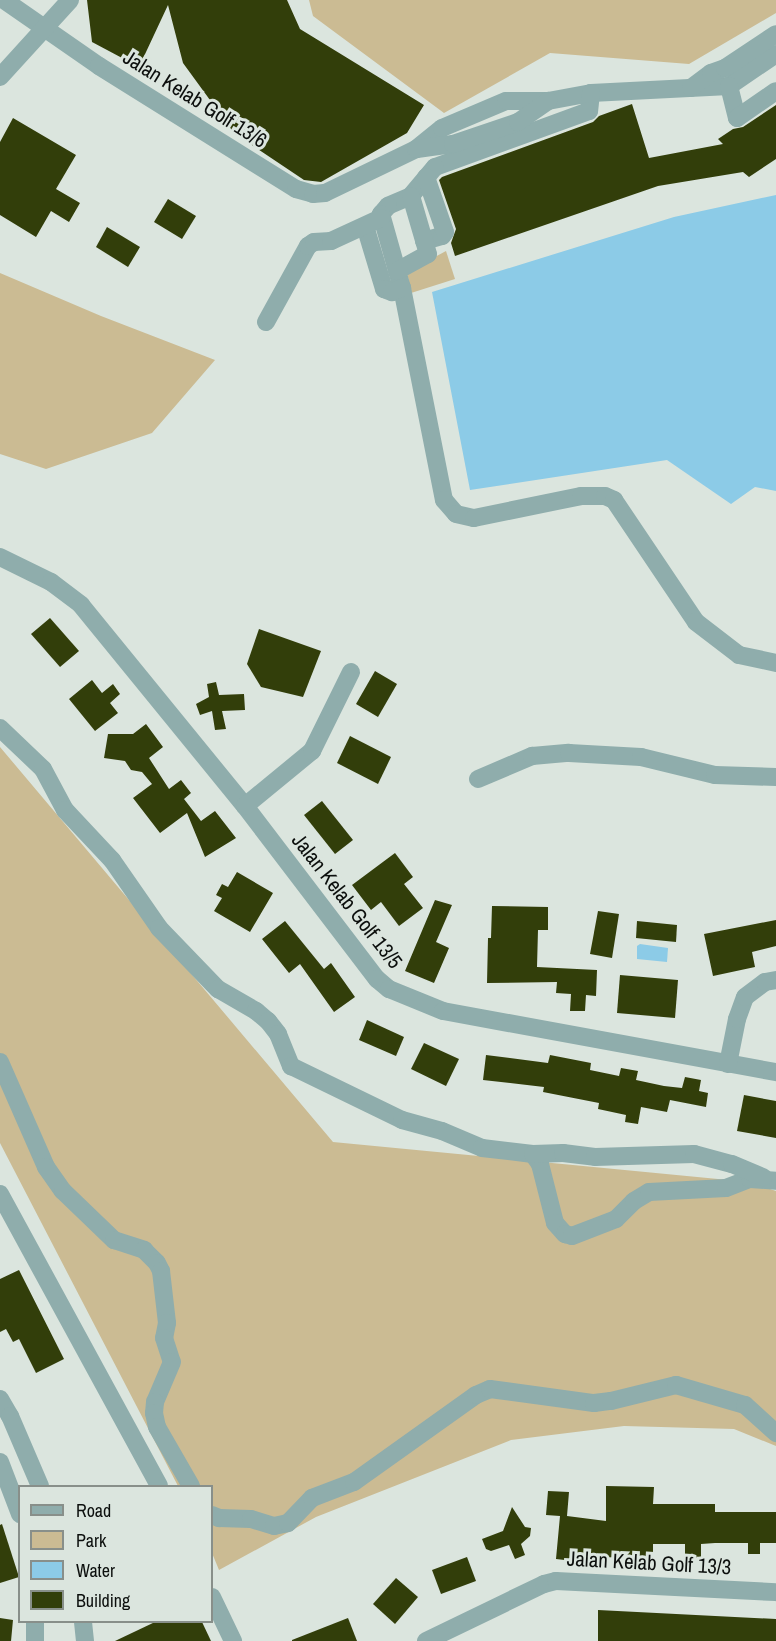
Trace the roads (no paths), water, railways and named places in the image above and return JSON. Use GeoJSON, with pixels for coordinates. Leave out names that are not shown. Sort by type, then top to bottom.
{"type":"FeatureCollection","features":[{"type":"Feature","properties":{"kind":"street","name":"Jalan Kelab Golf 13/6"},"geometry":{"type":"LineString","coordinates":[[4,0],[99,66],[296,189],[313,194],[325,193],[416,149],[453,144],[518,122],[548,100],[591,93]]}},
{"type":"Feature","properties":{"kind":"street"},"geometry":{"type":"LineString","coordinates":[[0,77],[70,0]]}},
{"type":"Feature","properties":{"kind":"street"},"geometry":{"type":"LineString","coordinates":[[692,88],[711,73],[725,68],[776,34]]}},
{"type":"Feature","properties":{"kind":"street"},"geometry":{"type":"LineString","coordinates":[[266,322],[308,246],[314,242],[331,241],[373,222],[388,206],[411,196],[435,167],[590,115],[591,93],[729,86],[776,54]]}},
{"type":"Feature","properties":{"kind":"street"},"geometry":{"type":"LineString","coordinates":[[729,86],[738,121],[776,91]]}},
{"type":"Feature","properties":{"kind":"street"},"geometry":{"type":"LineString","coordinates":[[424,241],[439,238],[445,232],[426,177]]}},
{"type":"Feature","properties":{"kind":"street"},"geometry":{"type":"LineString","coordinates":[[373,222],[384,289],[392,292],[399,280],[428,254],[411,196]]}},
{"type":"Feature","properties":{"kind":"street"},"geometry":{"type":"LineString","coordinates":[[399,280],[448,507],[456,514],[474,518],[581,496],[605,496],[614,500],[696,622],[739,655],[776,663]]}},
{"type":"Feature","properties":{"kind":"street","name":"Jalan Kelab Golf 13/5"},"geometry":{"type":"LineString","coordinates":[[0,557],[51,582],[81,605],[245,807],[377,979],[403,997],[443,1011],[776,1072]]}},
{"type":"Feature","properties":{"kind":"street"},"geometry":{"type":"LineString","coordinates":[[245,807],[312,751],[351,672]]}},
{"type":"Feature","properties":{"kind":"street"},"geometry":{"type":"LineString","coordinates":[[0,728],[43,769],[65,810],[112,860],[159,928],[218,989],[256,1011],[268,1021],[278,1034],[291,1066],[402,1120],[442,1131],[482,1148],[532,1154],[562,1153],[595,1157],[694,1154],[732,1164],[772,1180]]}},
{"type":"Feature","properties":{"kind":"street"},"geometry":{"type":"LineString","coordinates":[[478,779],[532,756],[568,753],[641,757],[715,775],[776,777]]}},
{"type":"Feature","properties":{"kind":"street"},"geometry":{"type":"LineString","coordinates":[[728,1064],[737,1019],[745,997],[765,982],[776,980]]}},
{"type":"Feature","properties":{"kind":"street"},"geometry":{"type":"LineString","coordinates":[[0,1062],[46,1167],[63,1191],[114,1240],[144,1250],[157,1263],[161,1271],[167,1323],[164,1338],[172,1362],[155,1402],[154,1413],[157,1427],[189,1485]]}},
{"type":"Feature","properties":{"kind":"street"},"geometry":{"type":"LineString","coordinates":[[532,1154],[540,1164],[555,1223],[565,1234],[572,1236],[616,1219],[634,1201],[649,1192],[726,1188],[750,1179],[772,1180]]}},
{"type":"Feature","properties":{"kind":"street"},"geometry":{"type":"LineString","coordinates":[[0,1194],[158,1485]]}},
{"type":"Feature","properties":{"kind":"street"},"geometry":{"type":"LineString","coordinates":[[213,1515],[219,1518],[251,1518],[274,1526],[288,1523],[312,1498],[354,1482],[476,1395],[490,1389],[594,1403],[611,1401],[676,1384],[745,1405],[776,1433]]}},
{"type":"Feature","properties":{"kind":"street"},"geometry":{"type":"LineString","coordinates":[[0,1399],[10,1416],[40,1485]]}},
{"type":"Feature","properties":{"kind":"street"},"geometry":{"type":"LineString","coordinates":[[0,1462],[18,1509]]}},
{"type":"Feature","properties":{"kind":"street","name":"Jalan Kelab Golf 13/3"},"geometry":{"type":"LineString","coordinates":[[426,1641],[544,1584],[556,1581],[776,1592]]}},
{"type":"Feature","properties":{"kind":"street"},"geometry":{"type":"LineString","coordinates":[[213,1599],[233,1641]]}},
{"type":"Feature","properties":{"kind":"street"},"geometry":{"type":"LineString","coordinates":[[35,1623],[35,1641]]}},
{"type":"Feature","properties":{"kind":"street"},"geometry":{"type":"LineString","coordinates":[[83,1623],[85,1641]]}},
{"type":"Feature","properties":{"kind":"water"},"geometry":{"type":"Polygon","coordinates":[[[776,195],[776,491],[755,487],[731,504],[667,460],[470,490],[432,292],[674,217],[776,195]]]}},
{"type":"Feature","properties":{"kind":"water"},"geometry":{"type":"Polygon","coordinates":[[[640,944],[668,948],[667,962],[637,959],[637,946],[640,944]]]}}]}
